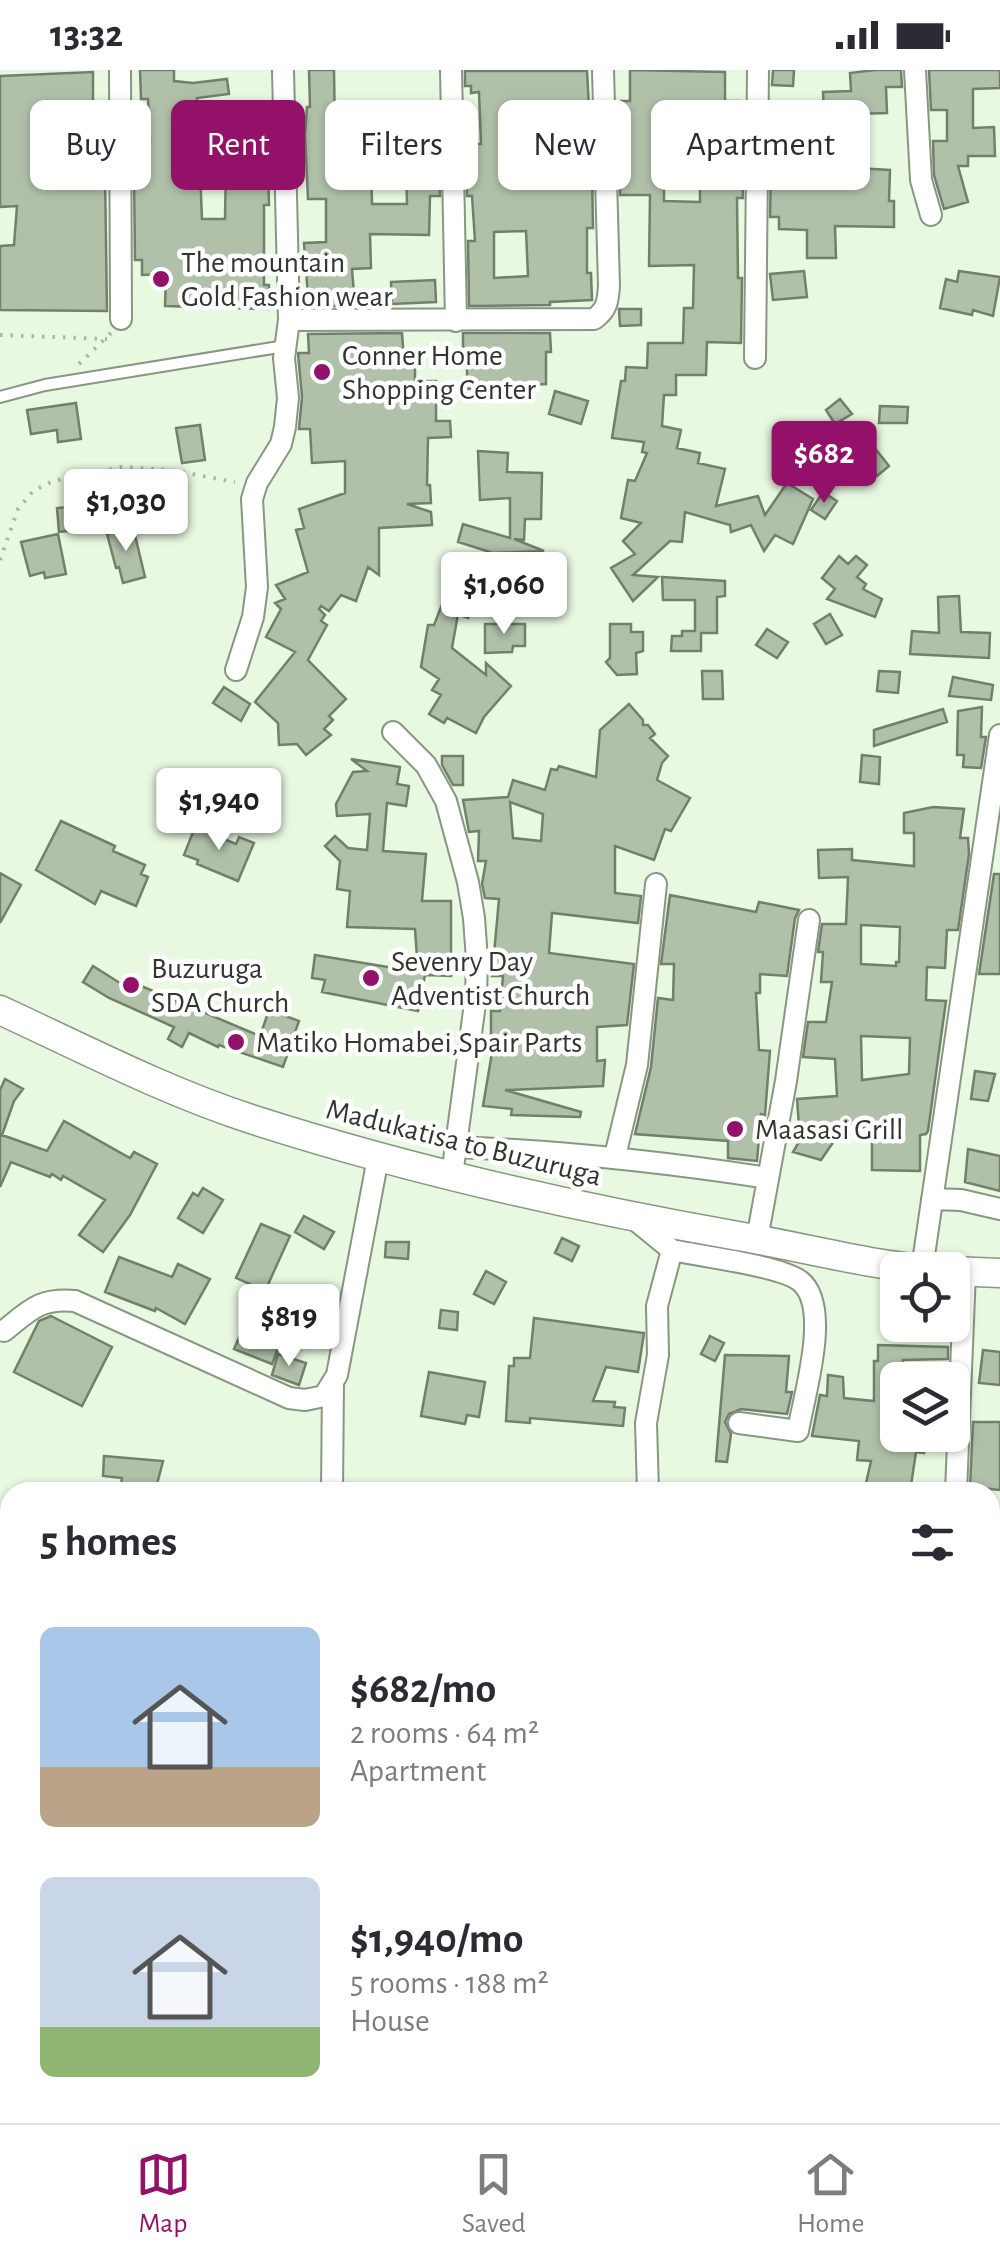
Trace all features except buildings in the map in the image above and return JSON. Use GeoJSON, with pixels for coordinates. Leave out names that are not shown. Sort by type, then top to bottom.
{"type":"FeatureCollection","features":[{"type":"Feature","properties":{"kind":"main road","name":"Madukatisa to Buzuruga"},"geometry":{"type":"LineString","coordinates":[[0,1010],[147,1078],[248,1118],[378,1158],[454,1161],[632,1218],[880,1263]]}},
{"type":"Feature","properties":{"kind":"main road"},"geometry":{"type":"LineString","coordinates":[[970,1272],[1000,1273]]}},
{"type":"Feature","properties":{"kind":"street"},"geometry":{"type":"LineString","coordinates":[[120,70],[121,319]]}},
{"type":"Feature","properties":{"kind":"street"},"geometry":{"type":"LineString","coordinates":[[236,670],[253,617],[257,587],[251,527],[256,488],[280,444],[288,398],[283,70]]}},
{"type":"Feature","properties":{"kind":"street"},"geometry":{"type":"LineString","coordinates":[[451,70],[456,322]]}},
{"type":"Feature","properties":{"kind":"street"},"geometry":{"type":"LineString","coordinates":[[288,320],[594,319],[607,306],[609,286],[603,70]]}},
{"type":"Feature","properties":{"kind":"street"},"geometry":{"type":"LineString","coordinates":[[754,358],[758,70]]}},
{"type":"Feature","properties":{"kind":"street"},"geometry":{"type":"LineString","coordinates":[[914,70],[921,180],[930,216]]}},
{"type":"Feature","properties":{"kind":"street"},"geometry":{"type":"LineString","coordinates":[[392,732],[426,765],[446,801],[468,882],[478,960],[454,1161],[551,1150],[768,1178]]}},
{"type":"Feature","properties":{"kind":"street"},"geometry":{"type":"LineString","coordinates":[[924,1252],[1000,735]]}},
{"type":"Feature","properties":{"kind":"street"},"geometry":{"type":"LineString","coordinates":[[614,1156],[638,1065],[656,884]]}},
{"type":"Feature","properties":{"kind":"street"},"geometry":{"type":"LineString","coordinates":[[757,1239],[810,920]]}},
{"type":"Feature","properties":{"kind":"street"},"geometry":{"type":"LineString","coordinates":[[4,1331],[38,1304],[74,1301],[289,1398],[324,1396],[337,1375],[378,1158]]}},
{"type":"Feature","properties":{"kind":"street"},"geometry":{"type":"LineString","coordinates":[[932,1200],[961,1200],[1000,1209]]}},
{"type":"Feature","properties":{"kind":"street"},"geometry":{"type":"LineString","coordinates":[[632,1218],[672,1250],[797,1278],[808,1289],[814,1304],[814,1344],[798,1431],[738,1423]]}},
{"type":"Feature","properties":{"kind":"street"},"geometry":{"type":"LineString","coordinates":[[648,1482],[646,1422],[658,1354],[657,1306],[672,1250]]}},
{"type":"Feature","properties":{"kind":"street"},"geometry":{"type":"LineString","coordinates":[[956,1482],[957,1342]]}},
{"type":"Feature","properties":{"kind":"street"},"geometry":{"type":"LineString","coordinates":[[332,1482],[333,1382]]}},
{"type":"Feature","properties":{"kind":"lane"},"geometry":{"type":"LineString","coordinates":[[0,397],[63,382],[286,346]]}},
{"type":"Feature","properties":{"kind":"path"},"geometry":{"type":"LineString","coordinates":[[63,382],[107,339],[121,319]]}},
{"type":"Feature","properties":{"kind":"path"},"geometry":{"type":"LineString","coordinates":[[0,335],[107,339]]}},
{"type":"Feature","properties":{"kind":"path"},"geometry":{"type":"LineString","coordinates":[[0,560],[18,509],[34,491],[53,481],[121,467],[183,472],[256,488]]}},
{"type":"Feature","properties":{"kind":"place","name":"The mountain Gold Fashion wear"},"geometry":{"type":"Point","coordinates":[161,279]}},
{"type":"Feature","properties":{"kind":"place","name":"Conner Home Shopping Center"},"geometry":{"type":"Point","coordinates":[322,372]}},
{"type":"Feature","properties":{"kind":"place","name":"Sevenry Day Adventist Church"},"geometry":{"type":"Point","coordinates":[371,978]}},
{"type":"Feature","properties":{"kind":"place","name":"Buzuruga SDA Church"},"geometry":{"type":"Point","coordinates":[131,985]}},
{"type":"Feature","properties":{"kind":"place","name":"Matiko Homabei,Spair Parts"},"geometry":{"type":"Point","coordinates":[236,1042]}},
{"type":"Feature","properties":{"kind":"place","name":"Maasasi Grill"},"geometry":{"type":"Point","coordinates":[735,1129]}}]}
